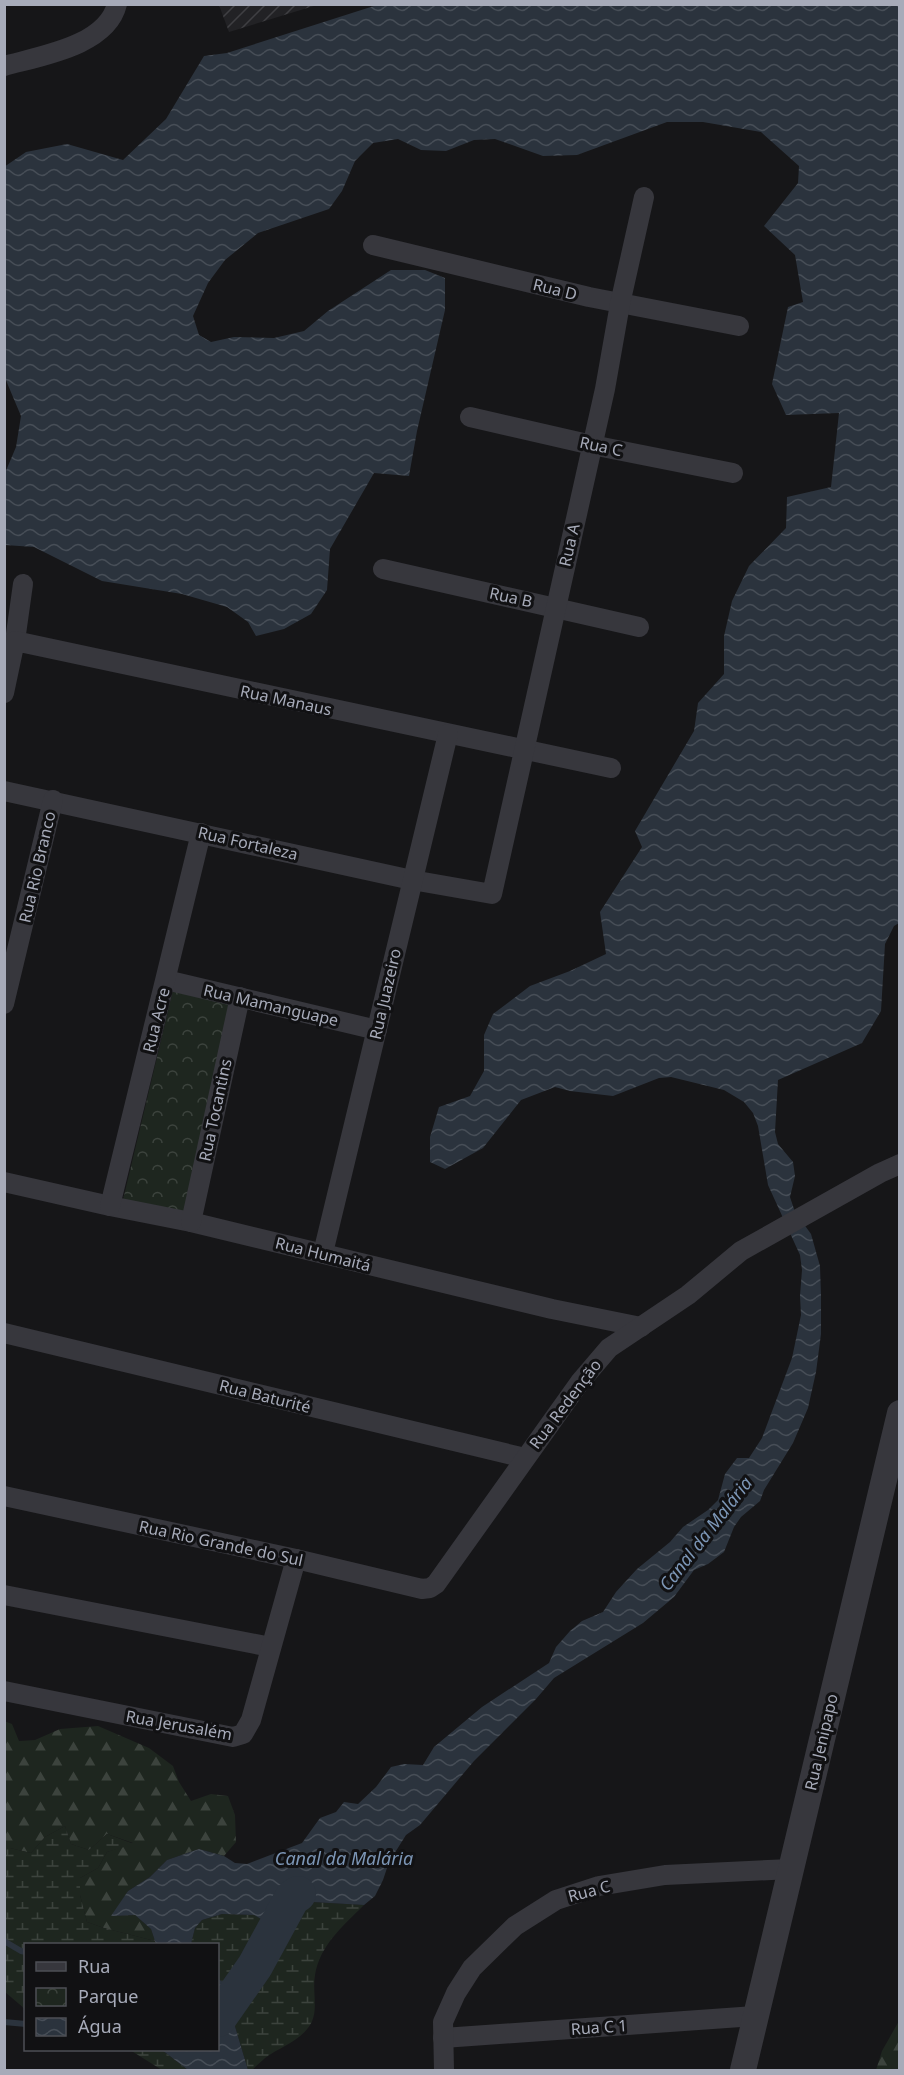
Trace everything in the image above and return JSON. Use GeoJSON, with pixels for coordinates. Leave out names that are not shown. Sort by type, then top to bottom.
{"type":"FeatureCollection","features":[{"type":"Feature","properties":{"kind":"street"},"geometry":{"type":"LineString","coordinates":[[4,66],[66,49],[87,40],[114,16],[117,4]]}},
{"type":"Feature","properties":{"kind":"street","name":"Rua A"},"geometry":{"type":"LineString","coordinates":[[492,894],[605,389],[620,304],[645,196]]}},
{"type":"Feature","properties":{"kind":"street","name":"Rua D"},"geometry":{"type":"LineString","coordinates":[[373,245],[620,304],[739,326]]}},
{"type":"Feature","properties":{"kind":"street","name":"Rua C"},"geometry":{"type":"LineString","coordinates":[[470,417],[592,445],[733,473]]}},
{"type":"Feature","properties":{"kind":"street","name":"Rua B"},"geometry":{"type":"LineString","coordinates":[[383,569],[639,627]]}},
{"type":"Feature","properties":{"kind":"street"},"geometry":{"type":"LineString","coordinates":[[4,693],[15,641],[23,584]]}},
{"type":"Feature","properties":{"kind":"street","name":"Rua Manaus"},"geometry":{"type":"LineString","coordinates":[[15,641],[611,768]]}},
{"type":"Feature","properties":{"kind":"street","name":"Rua Juazeiro"},"geometry":{"type":"LineString","coordinates":[[323,1253],[448,734]]}},
{"type":"Feature","properties":{"kind":"street","name":"Rua Fortaleza"},"geometry":{"type":"LineString","coordinates":[[4,790],[412,880],[492,894]]}},
{"type":"Feature","properties":{"kind":"street","name":"Rua Rio Branco"},"geometry":{"type":"LineString","coordinates":[[4,1004],[53,800]]}},
{"type":"Feature","properties":{"kind":"street","name":"Rua Acre"},"geometry":{"type":"LineString","coordinates":[[110,1206],[201,833]]}},
{"type":"Feature","properties":{"kind":"street","name":"Rua Mamanguape"},"geometry":{"type":"LineString","coordinates":[[166,980],[377,1030]]}},
{"type":"Feature","properties":{"kind":"street","name":"Rua Tocantins"},"geometry":{"type":"LineString","coordinates":[[190,1222],[240,997]]}},
{"type":"Feature","properties":{"kind":"street","name":"Rua Redenção"},"geometry":{"type":"LineString","coordinates":[[436,1584],[525,1458],[609,1348],[688,1295],[741,1251],[812,1210],[900,1164]]}},
{"type":"Feature","properties":{"kind":"street","name":"Rua Humaitá"},"geometry":{"type":"LineString","coordinates":[[4,1182],[190,1222],[462,1288],[641,1327]]}},
{"type":"Feature","properties":{"kind":"street","name":"Rua Baturité"},"geometry":{"type":"LineString","coordinates":[[4,1333],[525,1458]]}},
{"type":"Feature","properties":{"kind":"street","name":"Rua Jenipapo"},"geometry":{"type":"LineString","coordinates":[[743,2070],[900,1413]]}},
{"type":"Feature","properties":{"kind":"street","name":"Rua Rio Grande do Sul"},"geometry":{"type":"LineString","coordinates":[[4,1496],[296,1559],[422,1589],[436,1584]]}},
{"type":"Feature","properties":{"kind":"street","name":"Rua Jerusalém"},"geometry":{"type":"LineString","coordinates":[[4,1691],[233,1737],[243,1734],[251,1720],[296,1559]]}},
{"type":"Feature","properties":{"kind":"street"},"geometry":{"type":"LineString","coordinates":[[4,1595],[271,1647]]}},
{"type":"Feature","properties":{"kind":"street","name":"Rua C"},"geometry":{"type":"LineString","coordinates":[[443,2030],[456,1993],[472,1968],[515,1926],[556,1900],[599,1886],[665,1875],[791,1869]]}},
{"type":"Feature","properties":{"kind":"street","name":"Rua C 1"},"geometry":{"type":"LineString","coordinates":[[443,2030],[755,2016]]}},
{"type":"Feature","properties":{"kind":"street"},"geometry":{"type":"LineString","coordinates":[[443,2030],[444,2070]]}},
{"type":"Feature","properties":{"kind":"shaded area"},"geometry":{"type":"Polygon","coordinates":[[[219,4],[317,5],[229,32],[219,4]]]}},
{"type":"Feature","properties":{"kind":"green space"},"geometry":{"type":"Polygon","coordinates":[[[173,990],[236,1003],[189,1216],[123,1200],[173,990]]]}},
{"type":"Feature","properties":{"kind":"green space"},"geometry":{"type":"Polygon","coordinates":[[[4,1721],[12,1724],[19,1741],[35,1740],[60,1729],[98,1726],[149,1748],[173,1766],[179,1782],[191,1801],[211,1794],[228,1796],[235,1815],[236,1842],[224,1856],[199,1849],[167,1860],[150,1877],[128,1891],[112,1916],[135,1915],[151,1929],[155,1941],[87,1922],[80,1895],[80,1878],[98,1868],[107,1852],[133,1843],[107,1834],[89,1850],[71,1844],[65,1826],[45,1837],[31,1853],[5,1848],[4,1721]]]}},
{"type":"Feature","properties":{"kind":"green space"},"geometry":{"type":"Polygon","coordinates":[[[65,1826],[71,1844],[89,1850],[107,1834],[134,1844],[107,1852],[98,1868],[80,1878],[80,1895],[87,1922],[156,1943],[24,1943],[24,2008],[5,1992],[5,1848],[31,1853],[45,1837],[65,1826]]]}},
{"type":"Feature","properties":{"kind":"green space"},"geometry":{"type":"Polygon","coordinates":[[[312,1902],[364,1905],[327,1945],[322,1954],[314,1981],[313,2020],[306,2031],[265,2058],[252,2070],[248,2070],[234,2023],[237,2009],[223,1982],[219,1980],[219,1943],[191,1943],[195,1928],[202,1920],[222,1914],[254,1915],[268,1923],[276,1944],[292,1932],[302,1909],[312,1902]]]}},
{"type":"Feature","properties":{"kind":"green space"},"geometry":{"type":"Polygon","coordinates":[[[899,2021],[899,2070],[876,2070],[882,2051],[899,2021]]]}},
{"type":"Feature","properties":{"kind":"green space"},"geometry":{"type":"Polygon","coordinates":[[[132,2051],[163,2051],[188,2070],[162,2070],[132,2051]]]}},
{"type":"Feature","properties":{"kind":"water"},"geometry":{"type":"Polygon","coordinates":[[[377,5],[899,5],[899,923],[894,926],[885,944],[881,1011],[862,1043],[778,1080],[775,1132],[778,1144],[793,1162],[795,1176],[790,1197],[795,1212],[811,1234],[820,1266],[821,1334],[808,1408],[793,1443],[764,1490],[760,1501],[741,1517],[734,1527],[724,1552],[708,1564],[694,1570],[674,1597],[643,1623],[554,1678],[474,1761],[420,1825],[406,1835],[389,1862],[375,1896],[364,1905],[312,1902],[302,1909],[292,1932],[276,1945],[268,1923],[254,1915],[222,1914],[202,1920],[195,1928],[191,1943],[156,1943],[151,1929],[135,1915],[111,1916],[128,1891],[150,1877],[167,1860],[199,1849],[224,1856],[235,1863],[247,1864],[302,1843],[320,1818],[336,1812],[344,1802],[358,1804],[376,1787],[391,1767],[404,1764],[423,1765],[434,1747],[482,1707],[549,1663],[556,1647],[570,1631],[582,1621],[603,1612],[616,1592],[637,1569],[670,1542],[683,1527],[708,1510],[718,1500],[725,1474],[737,1458],[749,1458],[762,1438],[792,1358],[801,1315],[800,1255],[768,1185],[758,1126],[753,1113],[744,1102],[724,1090],[671,1077],[659,1078],[613,1096],[555,1087],[521,1100],[483,1148],[445,1169],[430,1162],[430,1137],[439,1107],[470,1096],[484,1071],[484,1035],[493,1014],[530,986],[606,954],[600,912],[642,847],[635,831],[694,731],[698,703],[724,674],[724,636],[732,601],[749,566],[786,528],[787,497],[831,487],[839,413],[786,415],[772,384],[788,307],[803,302],[795,255],[764,226],[798,183],[799,166],[761,132],[703,122],[667,122],[577,155],[543,156],[495,139],[474,140],[446,151],[421,150],[398,139],[373,143],[355,161],[342,191],[329,209],[258,233],[225,260],[208,283],[193,316],[199,335],[211,342],[234,337],[274,338],[304,331],[328,311],[391,270],[425,270],[445,278],[445,310],[409,476],[374,473],[330,549],[327,590],[311,614],[284,629],[256,636],[248,622],[227,607],[182,594],[102,581],[34,547],[5,545],[5,473],[16,447],[21,416],[5,378],[4,167],[26,152],[67,144],[123,160],[166,119],[204,56],[227,53],[377,5]]]}},
{"type":"Feature","properties":{"kind":"water"},"geometry":{"type":"Polygon","coordinates":[[[219,1980],[223,1982],[237,2009],[234,2023],[248,2070],[188,2070],[163,2051],[219,2051],[219,1980]]]}},
{"type":"Feature","properties":{"kind":"waterway","name":"Canal da Malária"},"geometry":{"type":"LineString","coordinates":[[219,2018],[255,1966],[292,1898],[298,1894]]}},
{"type":"Feature","properties":{"kind":"waterway"},"geometry":{"type":"LineString","coordinates":[[4,1941],[24,1952]]}},
{"type":"Feature","properties":{"kind":"waterway"},"geometry":{"type":"LineString","coordinates":[[4,2022],[24,2024]]}}]}
